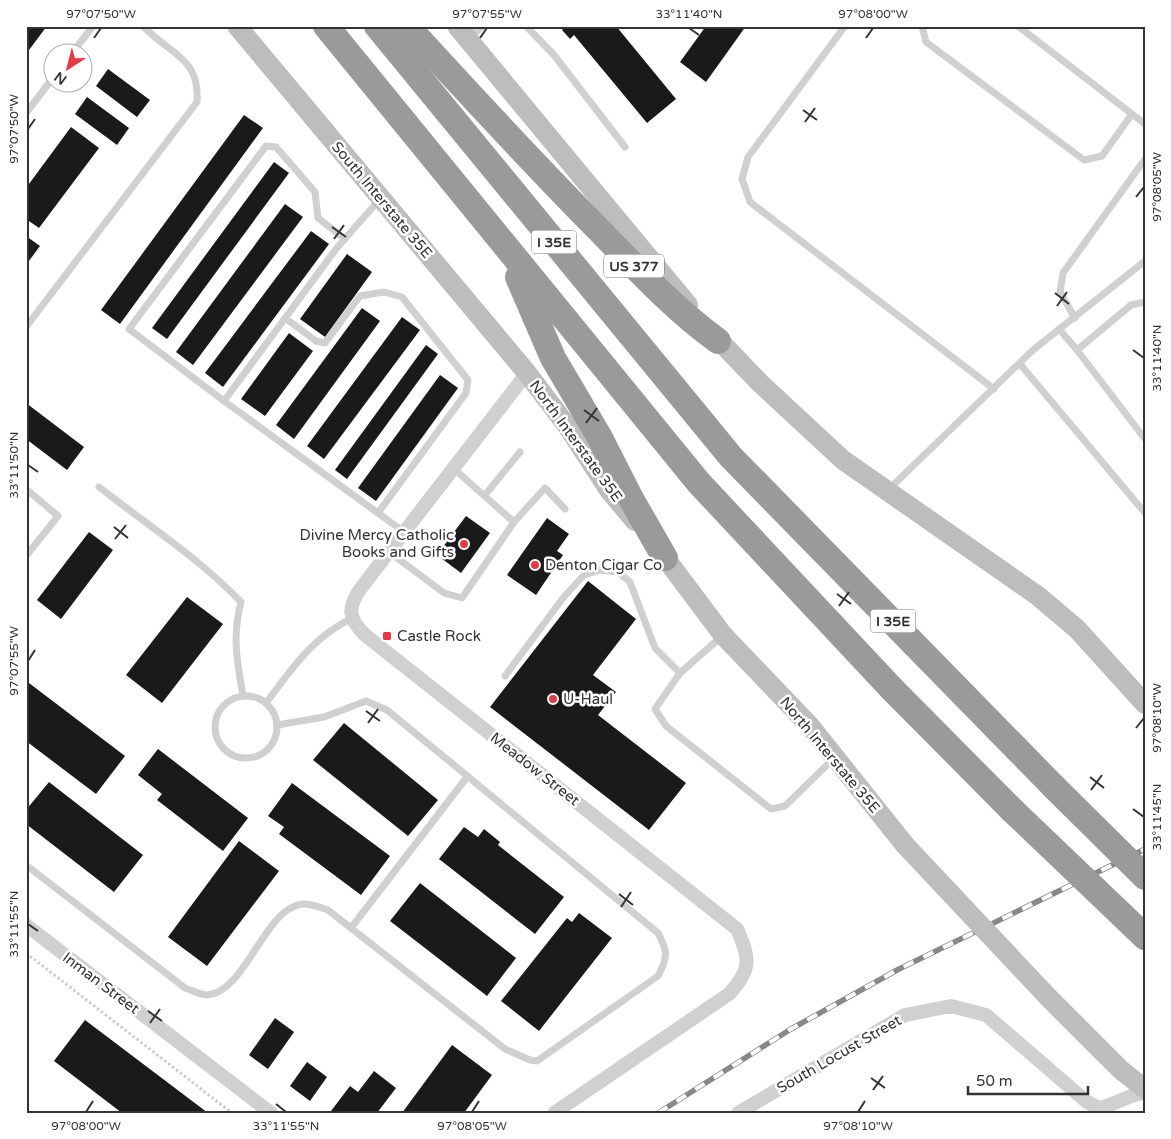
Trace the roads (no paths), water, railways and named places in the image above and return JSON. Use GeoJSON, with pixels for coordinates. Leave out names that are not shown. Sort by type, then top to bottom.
{"type":"FeatureCollection","features":[{"type":"Feature","properties":{"kind":"highway","name":"I 35E"},"geometry":{"type":"LineString","coordinates":[[326,26],[699,483],[892,689],[1012,810],[1145,937]]}},
{"type":"Feature","properties":{"kind":"highway","name":"I 35E"},"geometry":{"type":"LineString","coordinates":[[377,26],[731,457],[1145,877]]}},
{"type":"Feature","properties":{"kind":"highway","name":"US 377"},"geometry":{"type":"LineString","coordinates":[[407,26],[555,186],[687,318],[726,349]]}},
{"type":"Feature","properties":{"kind":"highway"},"geometry":{"type":"LineString","coordinates":[[505,247],[553,358],[599,436],[665,558]]}},
{"type":"Feature","properties":{"kind":"main road","name":"South Interstate 35E"},"geometry":{"type":"LineString","coordinates":[[237,26],[527,373]]}},
{"type":"Feature","properties":{"kind":"main road"},"geometry":{"type":"LineString","coordinates":[[462,32],[726,349],[843,460],[886,492],[1038,596],[1077,629],[1145,704]]}},
{"type":"Feature","properties":{"kind":"main road","name":"North Interstate 35E"},"geometry":{"type":"LineString","coordinates":[[527,373],[568,427],[609,490],[665,558],[723,635],[810,726],[905,845],[1048,997],[1121,1070],[1145,1089]]}},
{"type":"Feature","properties":{"kind":"street"},"geometry":{"type":"LineString","coordinates":[[353,618],[350,611],[352,601],[527,373]]}},
{"type":"Feature","properties":{"kind":"street","name":"Meadow Street"},"geometry":{"type":"LineString","coordinates":[[353,618],[358,628],[365,635],[737,928],[747,954],[744,978],[729,994],[554,1113]]}},
{"type":"Feature","properties":{"kind":"street","name":"Inman Street"},"geometry":{"type":"LineString","coordinates":[[26,925],[272,1113]]}},
{"type":"Feature","properties":{"kind":"street","name":"South Locust Street"},"geometry":{"type":"LineString","coordinates":[[738,1113],[905,1015],[951,1006],[986,1015],[1099,1111],[1114,1105],[1131,1094],[1145,1093]]}},
{"type":"Feature","properties":{"kind":"lane"},"geometry":{"type":"LineString","coordinates":[[81,42],[93,26]]}},
{"type":"Feature","properties":{"kind":"lane"},"geometry":{"type":"LineString","coordinates":[[26,327],[197,102],[198,83],[188,63],[154,38],[144,26]]}},
{"type":"Feature","properties":{"kind":"lane"},"geometry":{"type":"LineString","coordinates":[[462,32],[483,26]]}},
{"type":"Feature","properties":{"kind":"lane"},"geometry":{"type":"LineString","coordinates":[[526,26],[554,55],[625,147]]}},
{"type":"Feature","properties":{"kind":"lane"},"geometry":{"type":"LineString","coordinates":[[845,26],[748,157],[742,179],[750,202],[994,389]]}},
{"type":"Feature","properties":{"kind":"lane"},"geometry":{"type":"LineString","coordinates":[[922,26],[926,42],[1084,160],[1102,156],[1132,114]]}},
{"type":"Feature","properties":{"kind":"lane"},"geometry":{"type":"LineString","coordinates":[[1018,26],[1145,124]]}},
{"type":"Feature","properties":{"kind":"lane"},"geometry":{"type":"LineString","coordinates":[[26,113],[42,92]]}},
{"type":"Feature","properties":{"kind":"lane"},"geometry":{"type":"LineString","coordinates":[[345,239],[318,218],[315,192],[304,179],[276,147],[266,146],[129,329],[224,401],[404,532]]}},
{"type":"Feature","properties":{"kind":"lane"},"geometry":{"type":"LineString","coordinates":[[1074,318],[1060,292],[1063,272],[1145,159]]}},
{"type":"Feature","properties":{"kind":"lane"},"geometry":{"type":"LineString","coordinates":[[224,401],[284,318],[345,239],[381,198]]}},
{"type":"Feature","properties":{"kind":"lane"},"geometry":{"type":"LineString","coordinates":[[886,492],[1020,364],[1060,329],[1145,262]]}},
{"type":"Feature","properties":{"kind":"lane"},"geometry":{"type":"LineString","coordinates":[[284,318],[316,341],[325,343],[360,296],[384,292],[402,297],[468,380],[466,393],[378,513]]}},
{"type":"Feature","properties":{"kind":"lane"},"geometry":{"type":"LineString","coordinates":[[1077,350],[1131,305],[1145,302]]}},
{"type":"Feature","properties":{"kind":"lane"},"geometry":{"type":"LineString","coordinates":[[1060,329],[1145,439]]}},
{"type":"Feature","properties":{"kind":"lane"},"geometry":{"type":"LineString","coordinates":[[1020,364],[1145,513]]}},
{"type":"Feature","properties":{"kind":"lane"},"geometry":{"type":"LineString","coordinates":[[485,495],[520,452]]}},
{"type":"Feature","properties":{"kind":"lane"},"geometry":{"type":"LineString","coordinates":[[453,468],[514,522]]}},
{"type":"Feature","properties":{"kind":"lane"},"geometry":{"type":"LineString","coordinates":[[99,487],[221,583],[240,602],[235,626],[235,651],[243,696]]}},
{"type":"Feature","properties":{"kind":"lane"},"geometry":{"type":"LineString","coordinates":[[389,552],[444,593],[462,598],[514,522],[545,488],[566,509]]}},
{"type":"Feature","properties":{"kind":"lane"},"geometry":{"type":"LineString","coordinates":[[26,556],[58,516],[27,491]]}},
{"type":"Feature","properties":{"kind":"lane"},"geometry":{"type":"LineString","coordinates":[[505,676],[584,575],[600,570],[618,572],[630,582],[655,648],[680,673]]}},
{"type":"Feature","properties":{"kind":"lane"},"geometry":{"type":"LineString","coordinates":[[266,703],[304,652],[330,631],[353,618]]}},
{"type":"Feature","properties":{"kind":"lane"},"geometry":{"type":"LineString","coordinates":[[723,635],[680,673],[654,709],[666,726],[772,809],[785,806],[828,764],[837,760]]}},
{"type":"Feature","properties":{"kind":"lane"},"geometry":{"type":"LineString","coordinates":[[243,696],[255,697],[266,703],[274,713],[277,725],[276,737],[270,748],[260,755],[248,758],[236,757],[226,751],[218,742],[214,730],[216,718],[222,707],[231,699],[243,696]]}},
{"type":"Feature","properties":{"kind":"lane"},"geometry":{"type":"LineString","coordinates":[[26,865],[185,988],[206,995],[219,991],[232,981],[280,916],[294,906],[310,904],[328,910],[505,1049],[530,1060],[538,1061],[658,976],[665,962],[666,948],[658,934],[387,710],[366,700],[324,717],[277,725]]}},
{"type":"Feature","properties":{"kind":"lane"},"geometry":{"type":"LineString","coordinates":[[351,928],[468,777]]}},
{"type":"Feature","properties":{"kind":"railway"},"geometry":{"type":"LineString","coordinates":[[658,1113],[791,1029],[899,969],[1145,849]]}},
{"type":"Feature","properties":{"kind":"place","name":"Divine Mercy Catholic Books and Gifts"},"geometry":{"type":"Point","coordinates":[464,544]}},
{"type":"Feature","properties":{"kind":"place","name":"Denton Cigar Co"},"geometry":{"type":"Point","coordinates":[535,565]}},
{"type":"Feature","properties":{"kind":"place","name":"Castle Rock"},"geometry":{"type":"Point","coordinates":[387,636]}},
{"type":"Feature","properties":{"kind":"place","name":"U-Haul"},"geometry":{"type":"Point","coordinates":[553,699]}}]}
